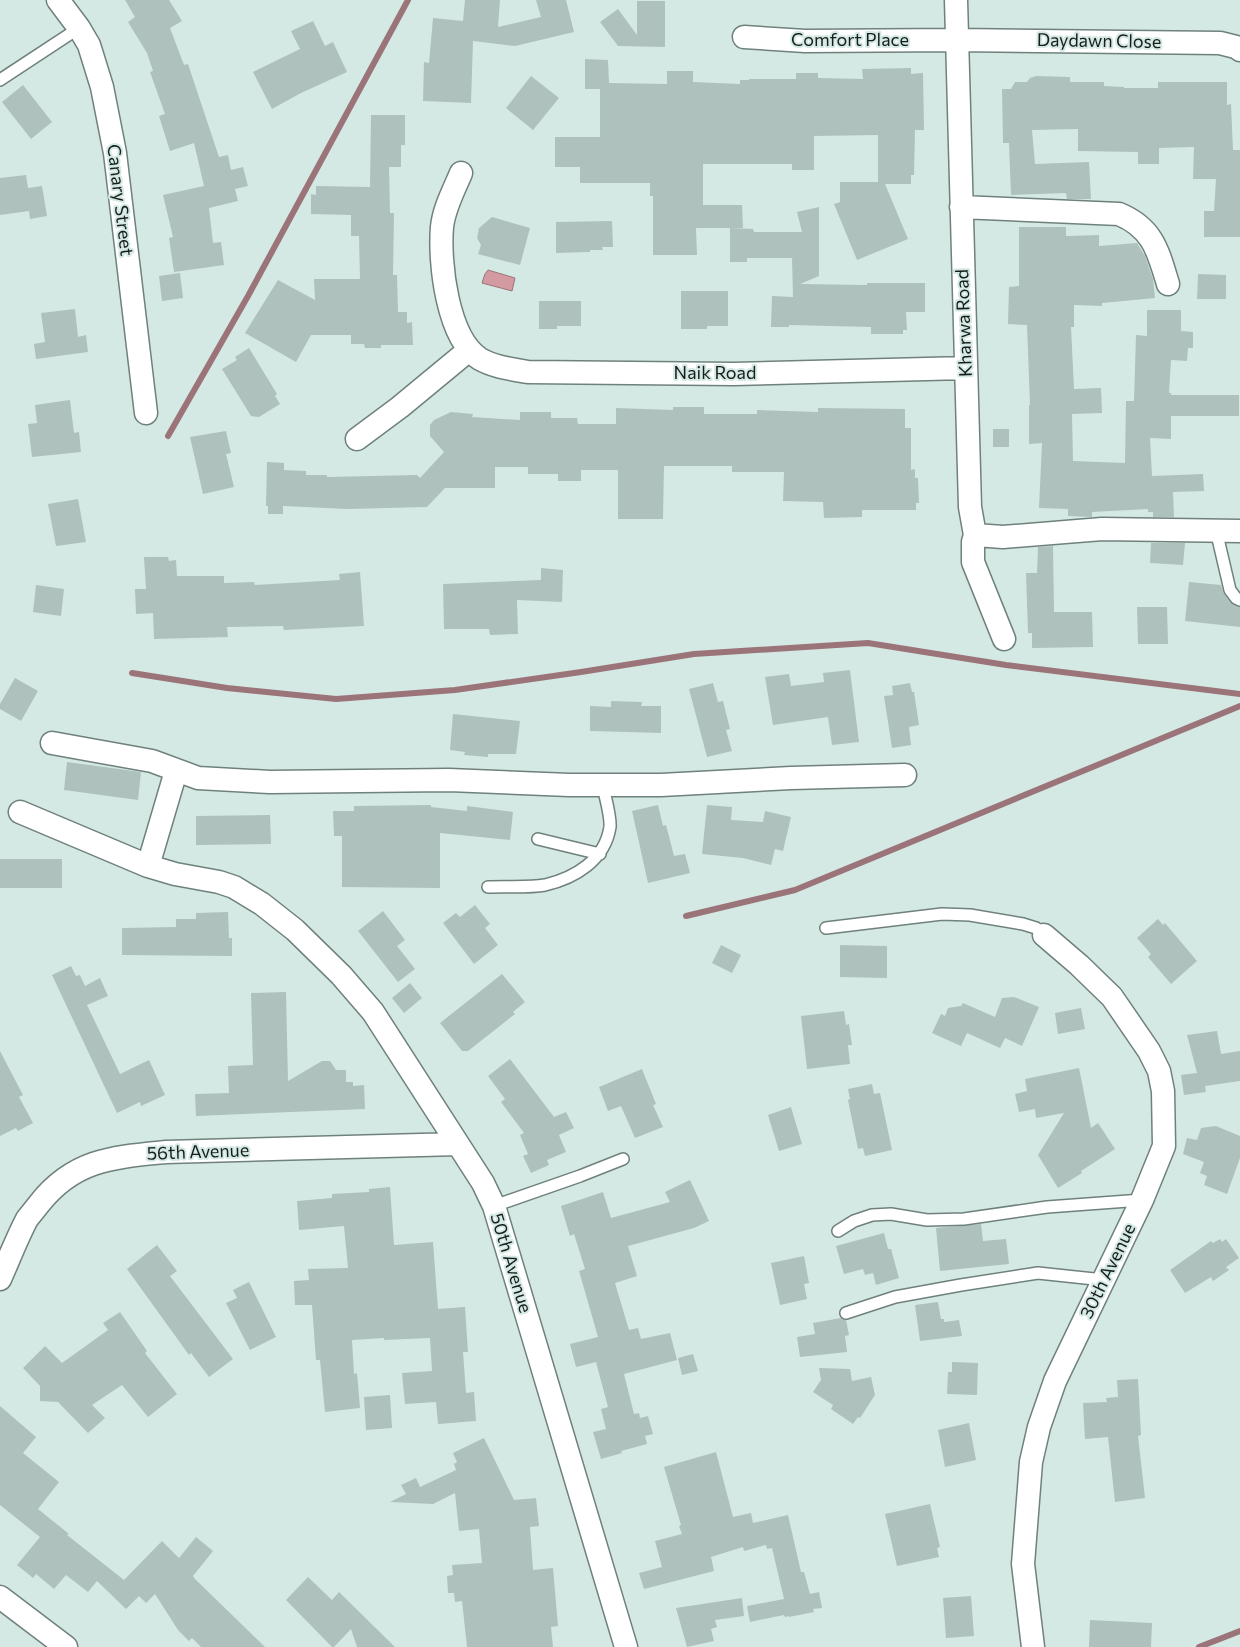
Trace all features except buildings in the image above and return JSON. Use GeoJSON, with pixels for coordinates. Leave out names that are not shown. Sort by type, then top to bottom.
{"type":"FeatureCollection","features":[{"type":"Feature","properties":{"kind":"street","name":"Canary Street"},"geometry":{"type":"LineString","coordinates":[[58,0],[89,45],[102,87],[115,153],[146,413]]}},
{"type":"Feature","properties":{"kind":"street","name":"Kharwa Road"},"geometry":{"type":"LineString","coordinates":[[956,0],[965,368],[970,506],[975,535],[973,562],[1004,639]]}},
{"type":"Feature","properties":{"kind":"street","name":"Comfort Place"},"geometry":{"type":"LineString","coordinates":[[744,36],[805,40],[957,40]]}},
{"type":"Feature","properties":{"kind":"street","name":"Daydawn Close"},"geometry":{"type":"LineString","coordinates":[[957,40],[1220,43],[1236,47],[1240,50]]}},
{"type":"Feature","properties":{"kind":"street","name":"Naik Road"},"geometry":{"type":"LineString","coordinates":[[461,172],[446,210],[442,227],[442,253],[446,290],[453,323],[469,350],[480,359],[501,368],[528,372],[734,374],[965,368]]}},
{"type":"Feature","properties":{"kind":"street"},"geometry":{"type":"LineString","coordinates":[[961,207],[1119,214],[1132,220],[1146,232],[1154,243],[1168,284]]}},
{"type":"Feature","properties":{"kind":"street"},"geometry":{"type":"LineString","coordinates":[[357,439],[400,407],[469,350]]}},
{"type":"Feature","properties":{"kind":"street"},"geometry":{"type":"LineString","coordinates":[[975,535],[1003,537],[1102,530],[1240,531]]}},
{"type":"Feature","properties":{"kind":"street"},"geometry":{"type":"LineString","coordinates":[[52,743],[152,761],[198,778],[270,782],[449,780],[603,786],[661,786],[791,778],[905,775]]}},
{"type":"Feature","properties":{"kind":"street"},"geometry":{"type":"LineString","coordinates":[[148,866],[176,771]]}},
{"type":"Feature","properties":{"kind":"street","name":"50th Avenue"},"geometry":{"type":"LineString","coordinates":[[20,812],[148,866],[175,874],[234,886],[262,904],[295,930],[341,975],[372,1012],[483,1182],[494,1206],[626,1647]]}},
{"type":"Feature","properties":{"kind":"street","name":"30th Avenue"},"geometry":{"type":"LineString","coordinates":[[1033,1647],[1023,1564],[1031,1462],[1039,1427],[1055,1381],[1142,1200],[1164,1146],[1163,1091],[1159,1071],[1144,1043],[1112,997],[1079,964],[1044,934]]}},
{"type":"Feature","properties":{"kind":"street","name":"56th Avenue"},"geometry":{"type":"LineString","coordinates":[[0,1278],[28,1218],[51,1189],[75,1171],[97,1162],[122,1156],[166,1152],[458,1144]]}},
{"type":"Feature","properties":{"kind":"street"},"geometry":{"type":"LineString","coordinates":[[0,1597],[66,1647]]}},
{"type":"Feature","properties":{"kind":"lane"},"geometry":{"type":"LineString","coordinates":[[0,80],[79,28]]}},
{"type":"Feature","properties":{"kind":"lane"},"geometry":{"type":"LineString","coordinates":[[1216,530],[1230,590],[1240,600]]}},
{"type":"Feature","properties":{"kind":"lane"},"geometry":{"type":"LineString","coordinates":[[488,887],[544,885],[566,878],[587,867],[600,854],[610,825],[603,786]]}},
{"type":"Feature","properties":{"kind":"lane"},"geometry":{"type":"LineString","coordinates":[[538,839],[600,854]]}},
{"type":"Feature","properties":{"kind":"lane"},"geometry":{"type":"LineString","coordinates":[[826,928],[942,914],[970,915],[1023,924],[1036,928],[1044,934]]}},
{"type":"Feature","properties":{"kind":"lane"},"geometry":{"type":"LineString","coordinates":[[494,1206],[623,1159]]}},
{"type":"Feature","properties":{"kind":"lane"},"geometry":{"type":"LineString","coordinates":[[838,1231],[854,1221],[872,1215],[891,1214],[927,1220],[964,1219],[1047,1206],[1142,1200]]}},
{"type":"Feature","properties":{"kind":"lane"},"geometry":{"type":"LineString","coordinates":[[846,1313],[895,1297],[1038,1274],[1104,1280]]}},
{"type":"Feature","properties":{"kind":"shaded area"},"geometry":{"type":"Polygon","coordinates":[[[488,270],[515,278],[512,291],[482,283],[488,270]]]}},
{"type":"Feature","properties":{"kind":"waterway"},"geometry":{"type":"LineString","coordinates":[[168,436],[248,296],[408,0]]}},
{"type":"Feature","properties":{"kind":"waterway"},"geometry":{"type":"LineString","coordinates":[[132,673],[227,688],[336,699],[455,690],[694,654],[868,643],[1006,665],[1240,694]]}},
{"type":"Feature","properties":{"kind":"waterway"},"geometry":{"type":"LineString","coordinates":[[686,916],[795,890],[1240,706]]}},
{"type":"Feature","properties":{"kind":"waterway"},"geometry":{"type":"LineString","coordinates":[[1199,1647],[1240,1631]]}}]}
